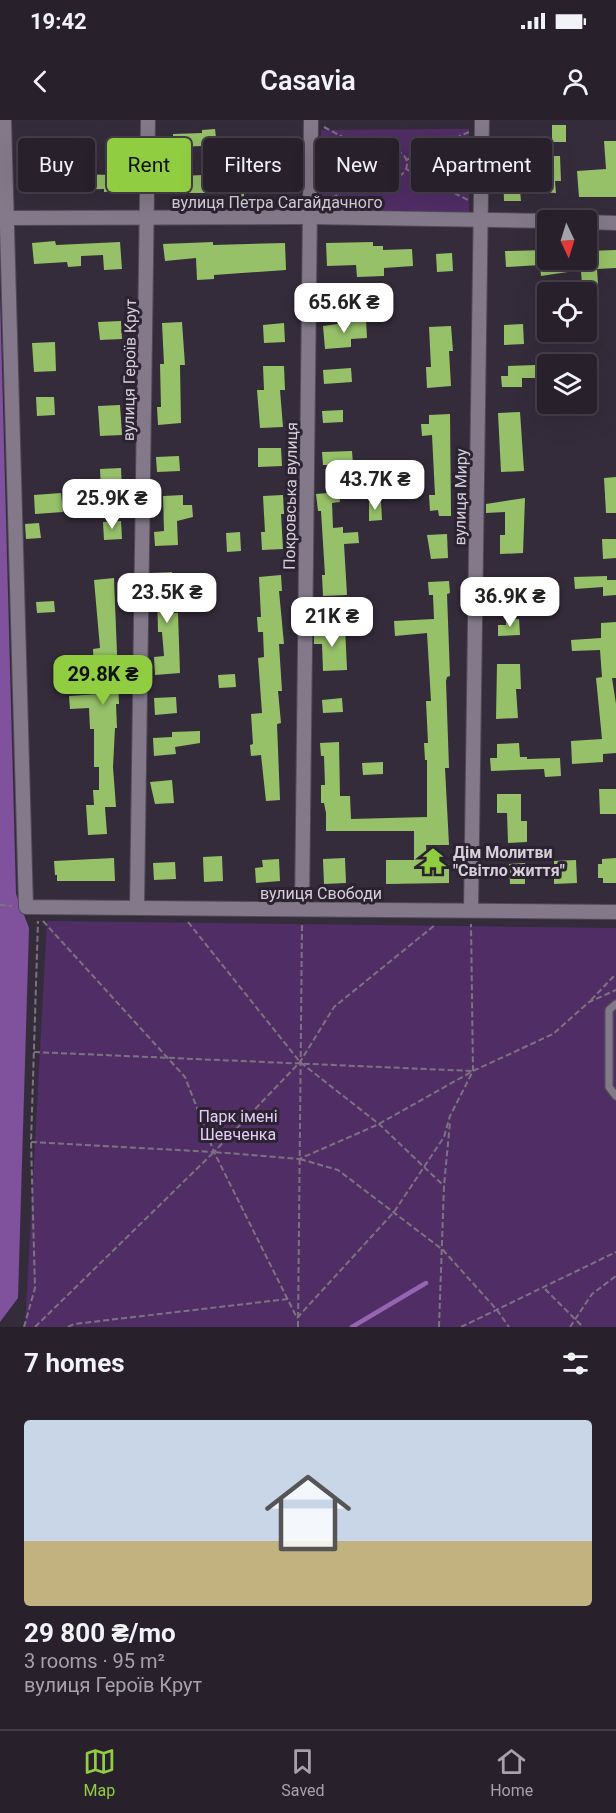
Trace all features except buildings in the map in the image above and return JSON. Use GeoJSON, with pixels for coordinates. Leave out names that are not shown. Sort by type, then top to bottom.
{"type":"FeatureCollection","features":[{"type":"Feature","properties":{"kind":"street"},"geometry":{"type":"LineString","coordinates":[[4,120],[6,218]]}},
{"type":"Feature","properties":{"kind":"street","name":"вулиця Героїв Крут"},"geometry":{"type":"LineString","coordinates":[[137,908],[148,120]]}},
{"type":"Feature","properties":{"kind":"street","name":"Покровська вулиця"},"geometry":{"type":"LineString","coordinates":[[302,909],[310,213],[315,122]]}},
{"type":"Feature","properties":{"kind":"street","name":"вулиця Миру"},"geometry":{"type":"LineString","coordinates":[[471,910],[482,123]]}},
{"type":"Feature","properties":{"kind":"street","name":"вулиця Петра Сагайдачного"},"geometry":{"type":"LineString","coordinates":[[6,218],[147,219],[310,213],[481,214],[537,220]]}},
{"type":"Feature","properties":{"kind":"street","name":"вулиця Свободи"},"geometry":{"type":"LineString","coordinates":[[6,218],[26,907],[616,912]]}},
{"type":"Feature","properties":{"kind":"street"},"geometry":{"type":"LineString","coordinates":[[597,222],[616,223]]}},
{"type":"Feature","properties":{"kind":"lane"},"geometry":{"type":"LineString","coordinates":[[616,1004],[609,1010],[609,1087],[616,1096]]}},
{"type":"Feature","properties":{"kind":"path"},"geometry":{"type":"LineString","coordinates":[[315,122],[344,138]]}},
{"type":"Feature","properties":{"kind":"path"},"geometry":{"type":"LineString","coordinates":[[406,160],[482,123]]}},
{"type":"Feature","properties":{"kind":"path"},"geometry":{"type":"LineString","coordinates":[[399,154],[406,160]]}},
{"type":"Feature","properties":{"kind":"path"},"geometry":{"type":"LineString","coordinates":[[406,160],[406,169]]}},
{"type":"Feature","properties":{"kind":"path"},"geometry":{"type":"LineString","coordinates":[[406,169],[481,214]]}},
{"type":"Feature","properties":{"kind":"path"},"geometry":{"type":"LineString","coordinates":[[399,174],[406,169]]}},
{"type":"Feature","properties":{"kind":"path"},"geometry":{"type":"LineString","coordinates":[[310,213],[343,192]]}},
{"type":"Feature","properties":{"kind":"path"},"geometry":{"type":"LineString","coordinates":[[177,908],[300,1062],[379,1124],[444,1186]]}},
{"type":"Feature","properties":{"kind":"path"},"geometry":{"type":"LineString","coordinates":[[297,1327],[302,909]]}},
{"type":"Feature","properties":{"kind":"path"},"geometry":{"type":"LineString","coordinates":[[35,1327],[214,1152],[300,1062],[334,1006],[453,910]]}},
{"type":"Feature","properties":{"kind":"path"},"geometry":{"type":"LineString","coordinates":[[297,1318],[394,1212],[444,1137],[450,1116],[473,1071],[471,910]]}},
{"type":"Feature","properties":{"kind":"path"},"geometry":{"type":"LineString","coordinates":[[24,1327],[35,1288],[32,1142],[39,917],[185,1077],[214,1152],[297,1318]]}},
{"type":"Feature","properties":{"kind":"path"},"geometry":{"type":"LineString","coordinates":[[299,1159],[379,1124],[473,1071],[554,1034],[616,974]]}},
{"type":"Feature","properties":{"kind":"path"},"geometry":{"type":"LineString","coordinates":[[589,1002],[616,990]]}},
{"type":"Feature","properties":{"kind":"path"},"geometry":{"type":"LineString","coordinates":[[34,1052],[473,1071]]}},
{"type":"Feature","properties":{"kind":"path"},"geometry":{"type":"LineString","coordinates":[[439,1327],[444,1186],[450,1116]]}},
{"type":"Feature","properties":{"kind":"path"},"geometry":{"type":"LineString","coordinates":[[32,1142],[299,1159],[338,1170],[443,1250],[497,1310],[509,1327]]}},
{"type":"Feature","properties":{"kind":"path"},"geometry":{"type":"LineString","coordinates":[[461,1327],[616,1252]]}},
{"type":"Feature","properties":{"kind":"path"},"geometry":{"type":"LineString","coordinates":[[570,1327],[592,1294],[616,1276]]}},
{"type":"Feature","properties":{"kind":"path"},"geometry":{"type":"LineString","coordinates":[[544,1288],[583,1327]]}},
{"type":"Feature","properties":{"kind":"path"},"geometry":{"type":"LineString","coordinates":[[68,1327],[74,1324],[288,1299]]}},
{"type":"Feature","properties":{"kind":"green space"},"geometry":{"type":"Polygon","coordinates":[[[469,129],[469,138],[411,138],[411,192],[469,192],[469,212],[320,209],[320,192],[399,192],[399,138],[321,138],[321,130],[469,129]]]}},
{"type":"Feature","properties":{"kind":"green space","name":"Парк імені Шевченка"},"geometry":{"type":"Polygon","coordinates":[[[47,921],[616,928],[616,1327],[25,1327],[47,921]]]}},
{"type":"Feature","properties":{"kind":"shaded area"},"geometry":{"type":"Polygon","coordinates":[[[0,294],[16,894],[29,928],[18,1298],[0,1322],[0,294]]]}},
{"type":"Feature","properties":{"kind":"waterway"},"geometry":{"type":"LineString","coordinates":[[352,1327],[426,1283]]}},
{"type":"Feature","properties":{"kind":"place","name":"Дім Молитви \"Світло життя\""},"geometry":{"type":"Point","coordinates":[433,861]}}]}
